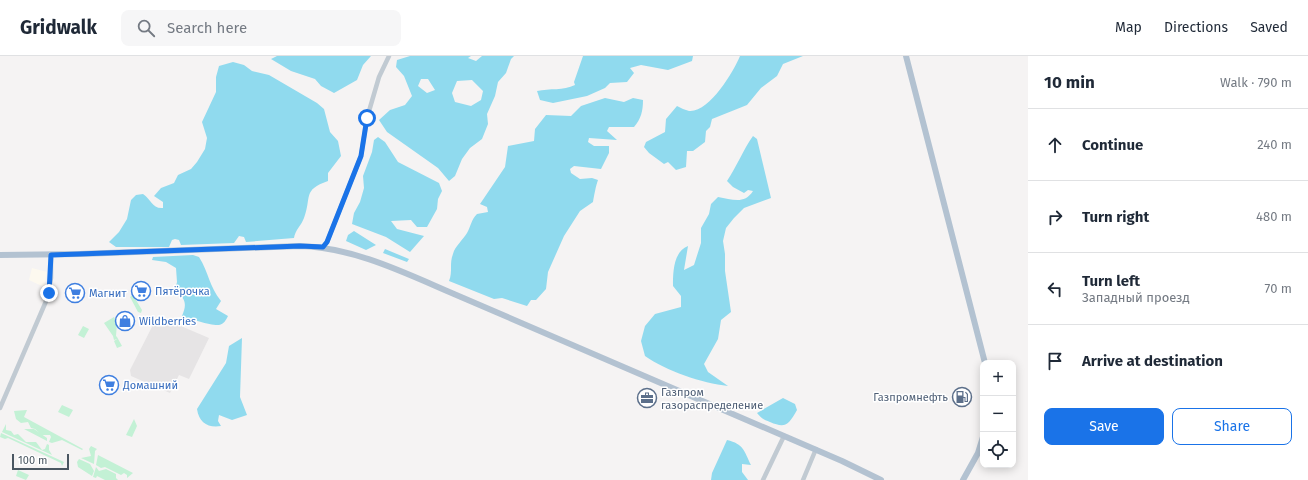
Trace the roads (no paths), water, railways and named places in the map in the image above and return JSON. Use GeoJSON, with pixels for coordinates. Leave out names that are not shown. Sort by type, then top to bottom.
{"type":"FeatureCollection","features":[{"type":"Feature","properties":{"kind":"main road"},"geometry":{"type":"LineString","coordinates":[[906,56],[984,360]]}},
{"type":"Feature","properties":{"kind":"main road"},"geometry":{"type":"LineString","coordinates":[[0,255],[51,255],[300,246],[323,247],[369,260],[427,282],[858,468],[881,480]]}},
{"type":"Feature","properties":{"kind":"main road"},"geometry":{"type":"LineString","coordinates":[[963,480],[980,447]]}},
{"type":"Feature","properties":{"kind":"street"},"geometry":{"type":"LineString","coordinates":[[323,247],[327,242],[361,156],[367,118],[379,77],[389,56]]}},
{"type":"Feature","properties":{"kind":"street"},"geometry":{"type":"LineString","coordinates":[[0,408],[47,299],[51,278],[51,255]]}},
{"type":"Feature","properties":{"kind":"street"},"geometry":{"type":"LineString","coordinates":[[763,480],[784,436]]}},
{"type":"Feature","properties":{"kind":"street"},"geometry":{"type":"LineString","coordinates":[[803,480],[816,450]]}},
{"type":"Feature","properties":{"kind":"water"},"geometry":{"type":"Polygon","coordinates":[[[277,56],[371,56],[363,65],[357,80],[334,93],[321,86],[315,79],[291,71],[271,59],[277,56]]]}},
{"type":"Feature","properties":{"kind":"water"},"geometry":{"type":"Polygon","coordinates":[[[410,56],[471,56],[468,58],[476,61],[482,56],[514,56],[511,59],[506,73],[498,82],[495,96],[487,114],[488,124],[482,139],[470,148],[462,159],[455,176],[449,181],[438,168],[387,132],[379,120],[390,110],[405,105],[412,96],[404,76],[396,67],[397,60],[410,56]],[[421,79],[418,86],[427,93],[435,90],[428,79],[421,79]],[[472,80],[457,81],[452,93],[455,102],[471,106],[481,100],[483,91],[472,80]]]}},
{"type":"Feature","properties":{"kind":"water"},"geometry":{"type":"Polygon","coordinates":[[[583,56],[693,56],[692,61],[668,70],[641,65],[630,68],[634,73],[627,82],[610,83],[605,88],[587,96],[553,103],[540,100],[537,91],[566,88],[575,85],[574,82],[583,56]]]}},
{"type":"Feature","properties":{"kind":"water"},"geometry":{"type":"Polygon","coordinates":[[[740,56],[803,56],[783,64],[777,76],[761,88],[747,105],[712,119],[710,127],[706,131],[705,142],[693,151],[687,151],[686,167],[676,170],[668,162],[664,164],[649,153],[644,147],[646,142],[665,132],[666,119],[677,106],[689,111],[697,110],[705,105],[720,90],[740,56]]]}},
{"type":"Feature","properties":{"kind":"water"},"geometry":{"type":"Polygon","coordinates":[[[233,62],[244,65],[252,71],[269,75],[317,103],[324,109],[330,132],[338,141],[341,156],[328,173],[328,181],[320,184],[311,191],[304,218],[294,238],[246,242],[244,237],[239,236],[234,243],[181,245],[179,240],[175,239],[172,240],[169,247],[116,247],[109,242],[119,232],[127,219],[131,200],[136,195],[143,194],[156,207],[163,208],[163,202],[154,196],[161,188],[174,183],[178,175],[191,169],[197,162],[205,149],[207,138],[202,122],[216,92],[216,77],[219,66],[233,62]]]}},
{"type":"Feature","properties":{"kind":"water"},"geometry":{"type":"Polygon","coordinates":[[[605,98],[624,102],[633,98],[643,100],[641,115],[634,127],[609,127],[607,131],[617,140],[589,138],[588,142],[594,146],[609,146],[609,153],[601,169],[574,166],[570,169],[571,173],[580,179],[592,178],[598,180],[593,202],[580,211],[564,236],[548,272],[546,289],[536,300],[531,300],[527,306],[502,298],[494,299],[449,281],[451,274],[451,261],[455,248],[467,233],[475,216],[477,214],[488,212],[487,207],[480,204],[505,167],[508,146],[534,141],[535,129],[546,115],[571,116],[581,106],[605,98]]]}},
{"type":"Feature","properties":{"kind":"water"},"geometry":{"type":"Polygon","coordinates":[[[753,136],[757,139],[771,198],[744,208],[726,228],[723,241],[725,271],[731,312],[721,320],[718,339],[704,364],[708,372],[728,386],[685,376],[663,367],[645,356],[641,341],[645,326],[655,314],[681,307],[681,296],[673,286],[675,263],[679,253],[688,246],[684,270],[694,265],[701,243],[701,228],[709,214],[711,204],[718,197],[742,200],[753,191],[748,190],[744,193],[733,187],[727,181],[753,136]]]}},
{"type":"Feature","properties":{"kind":"water"},"geometry":{"type":"Polygon","coordinates":[[[378,137],[385,142],[398,162],[439,183],[442,191],[438,199],[437,209],[427,227],[417,227],[411,220],[391,221],[397,229],[424,236],[410,252],[386,237],[352,224],[354,213],[360,202],[364,188],[363,176],[372,152],[374,140],[378,137]]]}},
{"type":"Feature","properties":{"kind":"water"},"geometry":{"type":"Polygon","coordinates":[[[354,231],[376,245],[366,250],[346,241],[348,235],[354,231]]]}},
{"type":"Feature","properties":{"kind":"water"},"geometry":{"type":"Polygon","coordinates":[[[385,249],[409,259],[407,262],[383,253],[385,249]]]}},
{"type":"Feature","properties":{"kind":"water"},"geometry":{"type":"Polygon","coordinates":[[[193,255],[199,257],[214,290],[221,301],[216,309],[228,316],[225,322],[219,325],[182,316],[185,305],[181,296],[175,290],[177,282],[176,268],[166,262],[152,260],[153,257],[193,255]]]}},
{"type":"Feature","properties":{"kind":"water"},"geometry":{"type":"Polygon","coordinates":[[[242,338],[240,397],[247,415],[232,420],[219,415],[218,421],[221,426],[205,424],[200,418],[197,409],[226,363],[229,346],[242,338]]]}},
{"type":"Feature","properties":{"kind":"water"},"geometry":{"type":"Polygon","coordinates":[[[783,398],[795,404],[797,410],[792,419],[786,424],[780,425],[764,420],[757,413],[783,398]]]}},
{"type":"Feature","properties":{"kind":"water"},"geometry":{"type":"Polygon","coordinates":[[[727,440],[740,446],[745,452],[751,465],[742,464],[742,472],[748,480],[711,480],[712,473],[727,440]]]}},
{"type":"Feature","properties":{"kind":"place","name":"Пятёрочка"},"geometry":{"type":"Point","coordinates":[141,291]}},
{"type":"Feature","properties":{"kind":"place","name":"Магнит"},"geometry":{"type":"Point","coordinates":[75,293]}},
{"type":"Feature","properties":{"kind":"place","name":"Wildberries"},"geometry":{"type":"Point","coordinates":[125,321]}},
{"type":"Feature","properties":{"kind":"place","name":"Домашний"},"geometry":{"type":"Point","coordinates":[109,385]}},
{"type":"Feature","properties":{"kind":"place","name":"Газпромнефть"},"geometry":{"type":"Point","coordinates":[962,397]}},
{"type":"Feature","properties":{"kind":"place","name":"Газпром газораспределение"},"geometry":{"type":"Point","coordinates":[647,398]}}]}
